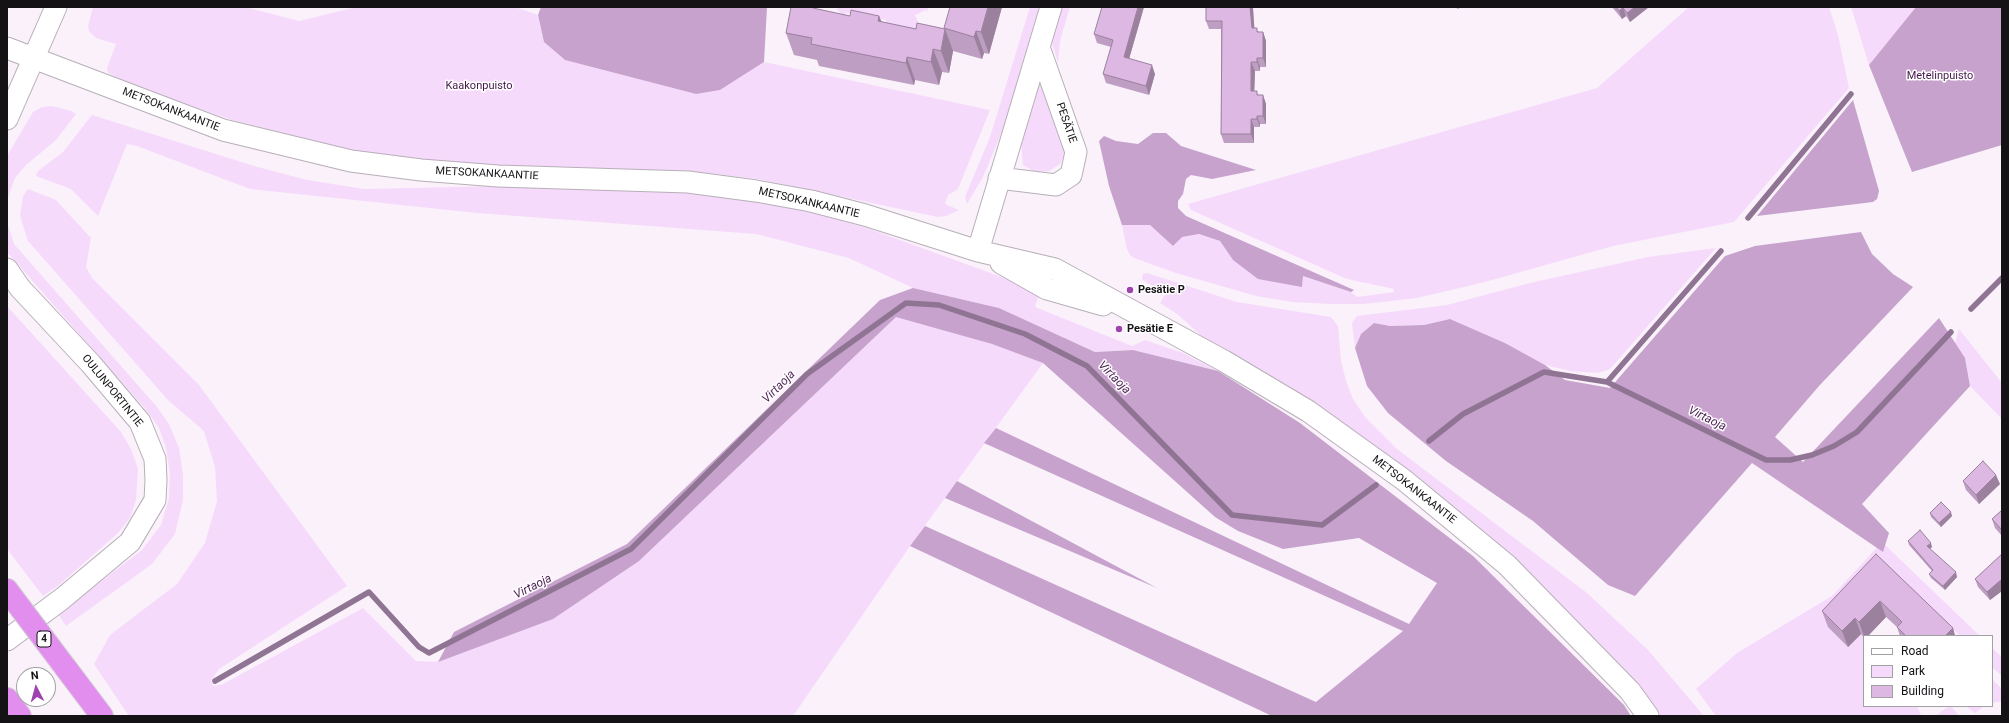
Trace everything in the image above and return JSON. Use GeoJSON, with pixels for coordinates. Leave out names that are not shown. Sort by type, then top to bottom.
{"type":"FeatureCollection","features":[{"type":"Feature","properties":{"kind":"highway","name":"4"},"geometry":{"type":"LineString","coordinates":[[7,590],[102,716]]}},
{"type":"Feature","properties":{"kind":"street"},"geometry":{"type":"LineString","coordinates":[[7,119],[35,58],[56,7]]}},
{"type":"Feature","properties":{"kind":"street"},"geometry":{"type":"LineString","coordinates":[[978,251],[1050,7]]}},
{"type":"Feature","properties":{"kind":"street","name":"PESÄTIE"},"geometry":{"type":"LineString","coordinates":[[999,178],[1056,185],[1071,175],[1076,152],[1039,47]]}},
{"type":"Feature","properties":{"kind":"street","name":"METSOKANKAANTIE"},"geometry":{"type":"LineString","coordinates":[[7,48],[223,130],[351,161],[421,170],[498,176],[688,182],[756,191],[811,201],[864,215],[978,251],[1047,289],[1138,316],[1224,361],[1308,411],[1404,480],[1507,565],[1630,691],[1648,716]]}},
{"type":"Feature","properties":{"kind":"street","name":"OULUNPORTINTIE"},"geometry":{"type":"LineString","coordinates":[[7,270],[20,288],[91,364],[140,422],[154,459],[156,480],[155,500],[130,542],[64,598],[7,640]]}},
{"type":"Feature","properties":{"kind":"green space","name":"Kaakonpuisto"},"geometry":{"type":"Polygon","coordinates":[[[93,7],[245,7],[299,21],[357,7],[515,7],[538,15],[544,42],[565,60],[696,94],[720,90],[764,62],[990,110],[958,189],[948,195],[945,204],[959,210],[946,216],[938,217],[758,179],[689,171],[499,166],[422,160],[355,151],[232,120],[137,87],[108,73],[107,68],[116,44],[96,38],[89,31],[88,26],[93,7]]]}},
{"type":"Feature","properties":{"kind":"green space"},"geometry":{"type":"Polygon","coordinates":[[[541,7],[767,7],[764,62],[720,90],[696,94],[565,60],[544,42],[538,15],[541,7]]]}},
{"type":"Feature","properties":{"kind":"green space"},"geometry":{"type":"Polygon","coordinates":[[[836,7],[928,7],[927,12],[926,10],[915,15],[922,32],[886,27],[886,20],[873,17],[846,13],[844,18],[836,7]]]}},
{"type":"Feature","properties":{"kind":"green space"},"geometry":{"type":"Polygon","coordinates":[[[1030,7],[1039,7],[1004,127],[983,177],[967,204],[965,197],[990,137],[1030,7]]]}},
{"type":"Feature","properties":{"kind":"green space"},"geometry":{"type":"Polygon","coordinates":[[[1060,7],[1070,7],[1060,41],[1058,63],[1052,42],[1060,7]]]}},
{"type":"Feature","properties":{"kind":"green space"},"geometry":{"type":"Polygon","coordinates":[[[1689,7],[1829,7],[1838,35],[1849,88],[1734,222],[1613,246],[1485,282],[1417,298],[1364,304],[1292,302],[1256,296],[1176,273],[1134,258],[1130,255],[1127,249],[1122,225],[1150,225],[1173,246],[1181,237],[1199,234],[1220,241],[1233,260],[1302,287],[1303,276],[1351,292],[1357,297],[1394,292],[1394,289],[1347,279],[1191,210],[1188,204],[1597,88],[1689,7]]]}},
{"type":"Feature","properties":{"kind":"green space"},"geometry":{"type":"Polygon","coordinates":[[[1851,7],[1916,7],[1869,65],[1851,7]]]}},
{"type":"Feature","properties":{"kind":"green space","name":"Metelinpuisto"},"geometry":{"type":"Polygon","coordinates":[[[1916,7],[2002,7],[2002,145],[1912,172],[1869,65],[1916,7]]]}},
{"type":"Feature","properties":{"kind":"green space"},"geometry":{"type":"Polygon","coordinates":[[[1039,81],[1066,151],[1060,164],[1049,171],[1035,172],[1023,165],[1021,140],[1039,81]]]}},
{"type":"Feature","properties":{"kind":"green space"},"geometry":{"type":"Polygon","coordinates":[[[1853,100],[1879,191],[1877,199],[1873,202],[1757,216],[1853,100]]]}},
{"type":"Feature","properties":{"kind":"green space"},"geometry":{"type":"Polygon","coordinates":[[[52,106],[71,111],[76,114],[56,140],[26,165],[15,178],[7,200],[7,156],[33,112],[42,107],[52,106]]]}},
{"type":"Feature","properties":{"kind":"green space"},"geometry":{"type":"Polygon","coordinates":[[[92,115],[254,166],[307,180],[364,189],[501,186],[688,192],[754,201],[809,212],[864,227],[1040,291],[1035,307],[1132,346],[1145,340],[1183,353],[1218,371],[1133,350],[1095,352],[999,308],[913,288],[849,258],[756,234],[477,213],[250,189],[137,146],[127,144],[98,216],[71,189],[36,176],[38,171],[63,152],[92,115]]]}},
{"type":"Feature","properties":{"kind":"green space"},"geometry":{"type":"Polygon","coordinates":[[[1153,133],[1166,133],[1181,146],[1256,170],[1212,179],[1191,175],[1186,179],[1183,194],[1178,201],[1178,208],[1186,216],[1354,290],[1351,292],[1303,276],[1302,287],[1258,279],[1233,260],[1220,241],[1199,234],[1182,237],[1173,246],[1150,225],[1122,225],[1109,186],[1099,141],[1104,136],[1116,141],[1138,144],[1153,133]]]}},
{"type":"Feature","properties":{"kind":"green space"},"geometry":{"type":"Polygon","coordinates":[[[28,189],[56,200],[91,238],[86,267],[92,278],[199,385],[347,586],[219,669],[211,681],[214,686],[223,684],[363,608],[416,661],[438,662],[639,561],[896,316],[992,344],[1043,363],[910,546],[793,716],[129,716],[94,664],[110,635],[177,584],[205,543],[217,501],[215,467],[204,431],[168,400],[28,241],[20,216],[23,196],[28,189]]]}},
{"type":"Feature","properties":{"kind":"green space"},"geometry":{"type":"Polygon","coordinates":[[[7,222],[14,244],[157,407],[169,424],[179,448],[183,475],[183,500],[175,534],[152,564],[66,626],[58,614],[142,550],[161,525],[169,498],[170,473],[166,448],[159,428],[147,411],[7,252],[7,222]]]}},
{"type":"Feature","properties":{"kind":"green space"},"geometry":{"type":"Polygon","coordinates":[[[1861,232],[1872,254],[1893,274],[1913,287],[1819,386],[1775,437],[1803,462],[1939,318],[1965,358],[1970,386],[1862,504],[1889,533],[1883,552],[1752,463],[1635,596],[1608,585],[1533,521],[1446,461],[1388,413],[1367,386],[1355,348],[1361,334],[1374,323],[1390,326],[1424,325],[1450,319],[1505,343],[1545,365],[1565,380],[1610,388],[1725,256],[1755,246],[1861,232]]]}},
{"type":"Feature","properties":{"kind":"green space"},"geometry":{"type":"Polygon","coordinates":[[[1716,248],[1610,369],[1598,373],[1571,371],[1545,365],[1505,343],[1450,319],[1424,325],[1390,326],[1374,323],[1361,334],[1355,348],[1352,323],[1357,316],[1447,305],[1530,283],[1648,257],[1716,248]]]}},
{"type":"Feature","properties":{"kind":"green space"},"geometry":{"type":"Polygon","coordinates":[[[1147,273],[1237,302],[1331,317],[1338,326],[1341,361],[1346,381],[1353,399],[1365,417],[1397,449],[1587,593],[1648,650],[1704,716],[1656,716],[1587,636],[1278,382],[1204,338],[1177,314],[1160,303],[1166,293],[1142,280],[1143,274],[1147,273]]]}},
{"type":"Feature","properties":{"kind":"green space"},"geometry":{"type":"Polygon","coordinates":[[[913,288],[999,308],[1095,352],[1133,350],[1218,371],[1300,423],[1473,556],[1624,705],[1631,716],[1272,716],[910,546],[925,526],[1316,702],[1403,631],[984,443],[996,428],[1409,624],[1437,583],[1359,538],[1283,549],[1238,531],[1215,517],[1043,363],[992,344],[896,317],[639,561],[553,619],[438,662],[454,632],[627,544],[880,300],[913,288]]]}},
{"type":"Feature","properties":{"kind":"green space"},"geometry":{"type":"Polygon","coordinates":[[[7,306],[121,432],[131,449],[138,469],[136,500],[130,518],[118,533],[59,585],[43,596],[7,549],[7,306]]]}},
{"type":"Feature","properties":{"kind":"green space"},"geometry":{"type":"Polygon","coordinates":[[[1959,329],[2002,383],[2002,419],[1970,386],[1965,358],[1955,344],[1959,329]]]}},
{"type":"Feature","properties":{"kind":"green space"},"geometry":{"type":"Polygon","coordinates":[[[957,481],[1157,588],[945,498],[957,481]]]}},
{"type":"Feature","properties":{"kind":"green space"},"geometry":{"type":"Polygon","coordinates":[[[1882,542],[1979,635],[1959,635],[1921,597],[1882,570],[1848,647],[1861,634],[1863,637],[1863,707],[1917,707],[1921,715],[1716,716],[1696,689],[1737,653],[1832,596],[1882,542]]]}},
{"type":"Feature","properties":{"kind":"green space"},"geometry":{"type":"Polygon","coordinates":[[[1993,649],[2002,657],[2002,676],[1993,668],[1993,649]]]}},
{"type":"Feature","properties":{"kind":"green space"},"geometry":{"type":"Polygon","coordinates":[[[1993,680],[2002,689],[2002,701],[1993,703],[1993,680]]]}},
{"type":"Feature","properties":{"kind":"green space"},"geometry":{"type":"Polygon","coordinates":[[[1948,707],[1952,707],[1959,716],[1935,716],[1948,707]]]}},
{"type":"Feature","properties":{"kind":"green space"},"geometry":{"type":"Polygon","coordinates":[[[1967,707],[1983,707],[1975,713],[1967,707]]]}},
{"type":"Feature","properties":{"kind":"building"},"geometry":{"type":"Polygon","coordinates":[[[791,7],[813,7],[850,16],[851,10],[879,16],[878,21],[916,29],[917,23],[945,29],[941,51],[933,49],[931,62],[907,57],[906,63],[811,44],[812,38],[786,33],[791,7]]]}},
{"type":"Feature","properties":{"kind":"building"},"geometry":{"type":"Polygon","coordinates":[[[950,7],[988,7],[981,32],[976,31],[974,37],[944,28],[950,7]]]}},
{"type":"Feature","properties":{"kind":"building"},"geometry":{"type":"Polygon","coordinates":[[[1102,7],[1138,7],[1124,57],[1152,65],[1146,86],[1103,74],[1113,40],[1094,34],[1102,7]]]}},
{"type":"Feature","properties":{"kind":"building"},"geometry":{"type":"Polygon","coordinates":[[[1206,7],[1250,7],[1252,28],[1257,28],[1257,32],[1263,32],[1263,58],[1257,58],[1257,62],[1251,62],[1251,91],[1257,91],[1257,95],[1263,95],[1263,116],[1257,116],[1257,119],[1251,119],[1251,134],[1221,134],[1222,21],[1206,21],[1206,7]]]}},
{"type":"Feature","properties":{"kind":"building"},"geometry":{"type":"Polygon","coordinates":[[[1616,7],[1635,7],[1627,13],[1623,8],[1619,11],[1616,7]]]}},
{"type":"Feature","properties":{"kind":"building"},"geometry":{"type":"Polygon","coordinates":[[[1983,461],[1996,475],[1976,495],[1963,481],[1983,461]]]}},
{"type":"Feature","properties":{"kind":"building"},"geometry":{"type":"Polygon","coordinates":[[[1941,502],[1951,512],[1939,523],[1930,513],[1941,502]]]}},
{"type":"Feature","properties":{"kind":"building"},"geometry":{"type":"Polygon","coordinates":[[[2002,510],[2002,530],[1992,519],[2002,510]]]}},
{"type":"Feature","properties":{"kind":"building"},"geometry":{"type":"Polygon","coordinates":[[[1920,530],[1931,543],[1927,546],[1956,572],[1943,586],[1929,574],[1933,570],[1908,541],[1920,530]]]}},
{"type":"Feature","properties":{"kind":"building"},"geometry":{"type":"Polygon","coordinates":[[[1876,554],[1953,628],[1946,635],[1905,635],[1897,627],[1902,622],[1880,601],[1859,622],[1855,618],[1842,631],[1822,611],[1876,554]]]}},
{"type":"Feature","properties":{"kind":"building"},"geometry":{"type":"Polygon","coordinates":[[[2002,554],[2002,579],[1987,592],[1975,579],[2002,554]]]}},
{"type":"Feature","properties":{"kind":"waterway"},"geometry":{"type":"LineString","coordinates":[[1748,218],[1851,94]]}},
{"type":"Feature","properties":{"kind":"waterway"},"geometry":{"type":"LineString","coordinates":[[1607,382],[1721,251]]}},
{"type":"Feature","properties":{"kind":"waterway","name":"Virtaoja"},"geometry":{"type":"LineString","coordinates":[[1971,309],[2002,278]]}},
{"type":"Feature","properties":{"kind":"waterway","name":"Virtaoja"},"geometry":{"type":"LineString","coordinates":[[215,681],[369,592],[419,647],[429,653],[631,549],[807,374],[906,303],[939,305],[1025,334],[1087,366],[1232,515],[1322,525],[1376,485]]}},
{"type":"Feature","properties":{"kind":"waterway","name":"Virtaoja"},"geometry":{"type":"LineString","coordinates":[[1429,441],[1463,414],[1544,372],[1607,382],[1766,460],[1790,460],[1812,455],[1834,446],[1857,432],[1951,332]]}},
{"type":"Feature","properties":{"kind":"place","name":"Pesätie P"},"geometry":{"type":"Point","coordinates":[1130,290]}},
{"type":"Feature","properties":{"kind":"place","name":"Pesätie E"},"geometry":{"type":"Point","coordinates":[1119,329]}}]}
